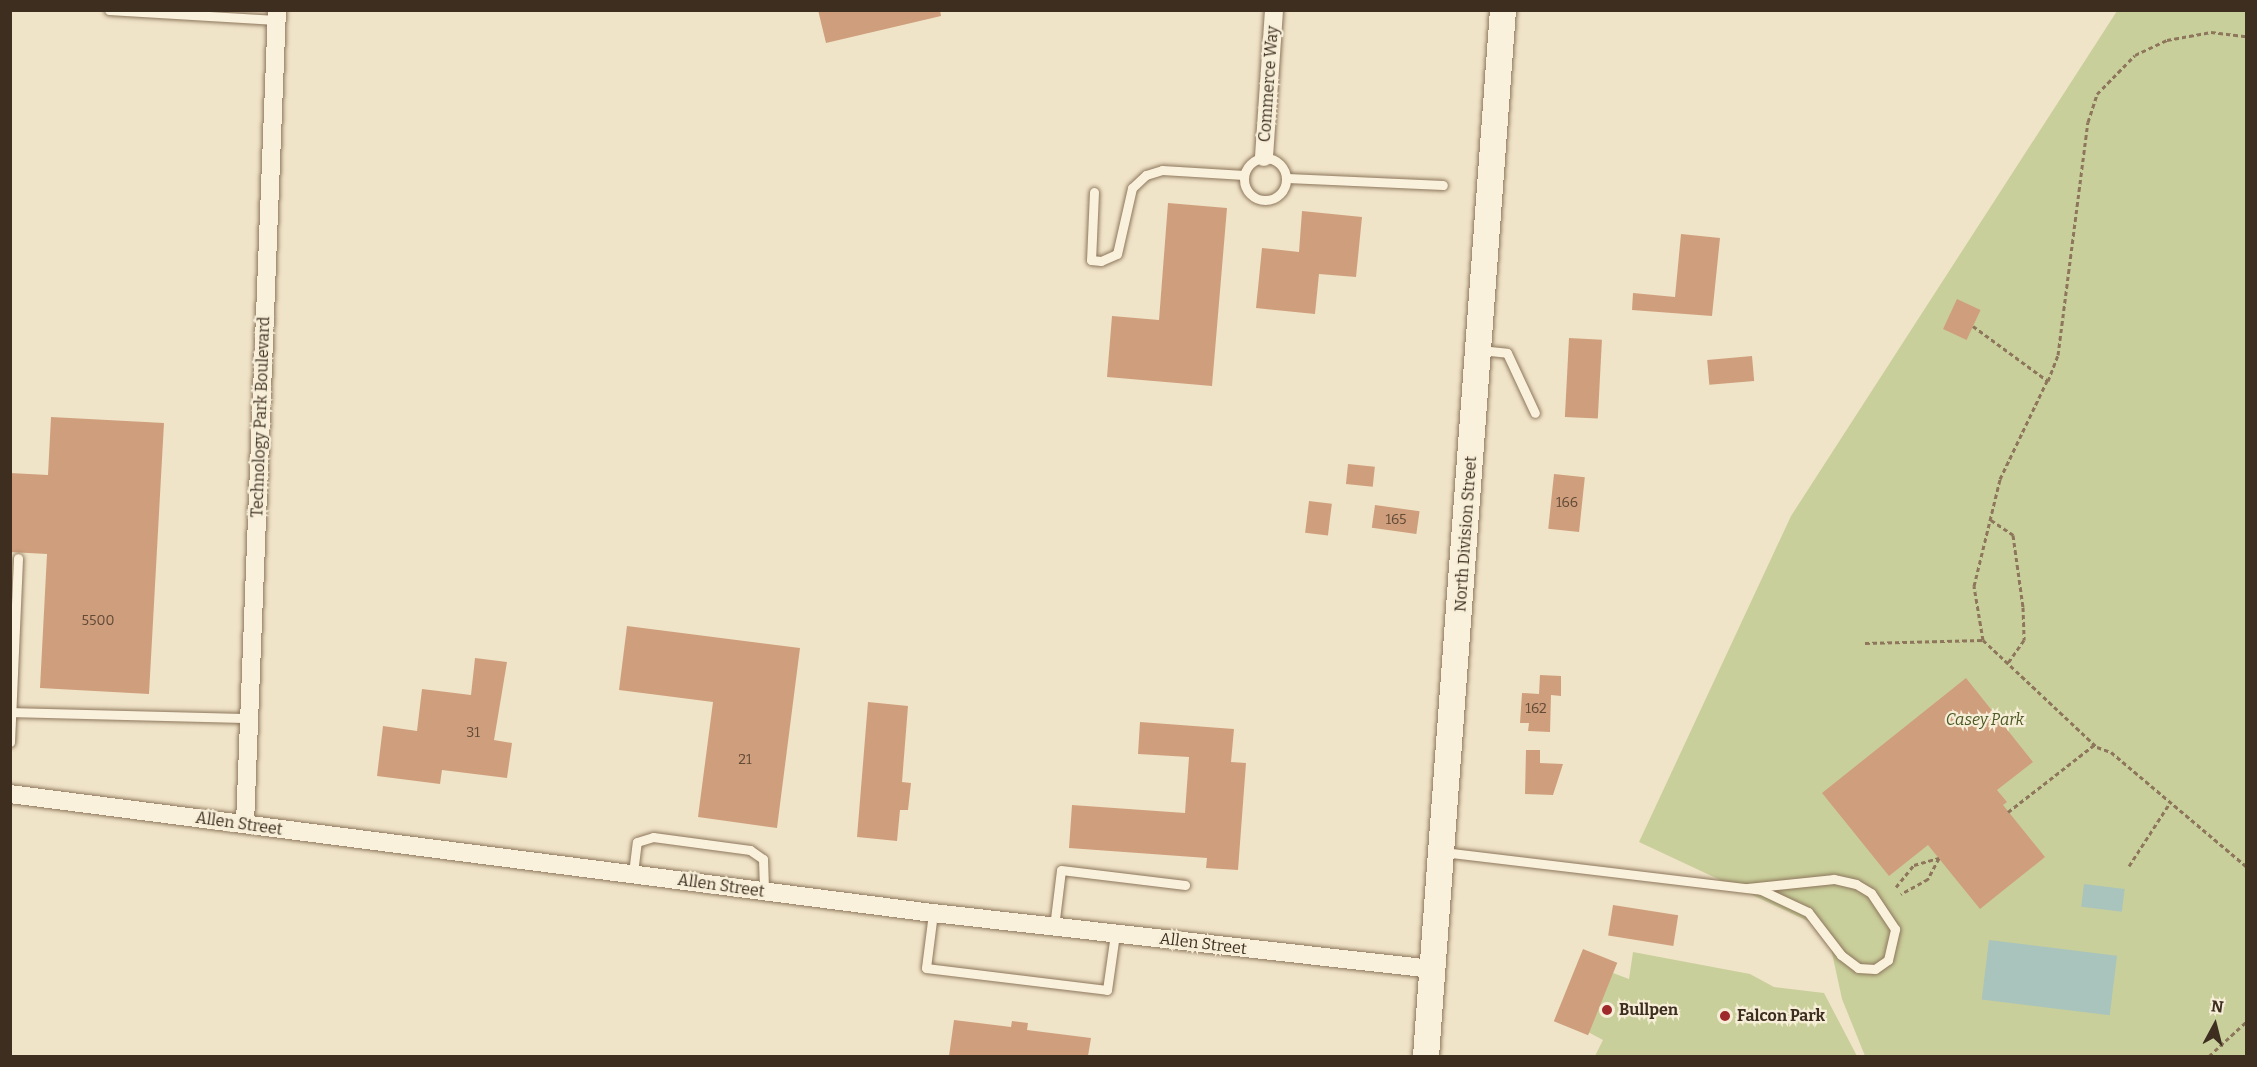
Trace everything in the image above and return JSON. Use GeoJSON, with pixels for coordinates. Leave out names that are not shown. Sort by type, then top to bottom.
{"type":"FeatureCollection","features":[{"type":"Feature","properties":{"kind":"street","name":"Commerce Way"},"geometry":{"type":"LineString","coordinates":[[1264,158],[1274,10]]}},
{"type":"Feature","properties":{"kind":"street","name":"North Division Street"},"geometry":{"type":"LineString","coordinates":[[1426,1056],[1503,10]]}},
{"type":"Feature","properties":{"kind":"street","name":"Technology Park Boulevard"},"geometry":{"type":"LineString","coordinates":[[245,824],[276,15]]}},
{"type":"Feature","properties":{"kind":"street","name":"Allen Street"},"geometry":{"type":"LineString","coordinates":[[10,794],[933,913],[1432,969]]}},
{"type":"Feature","properties":{"kind":"lane"},"geometry":{"type":"LineString","coordinates":[[109,10],[276,15]]}},
{"type":"Feature","properties":{"kind":"lane"},"geometry":{"type":"LineString","coordinates":[[1264,158],[1277,161],[1287,178],[1282,192],[1264,201],[1246,189],[1244,175],[1251,163],[1264,158]]}},
{"type":"Feature","properties":{"kind":"lane"},"geometry":{"type":"LineString","coordinates":[[1094,192],[1091,260],[1101,261],[1117,254],[1132,188],[1146,175],[1162,170],[1244,175]]}},
{"type":"Feature","properties":{"kind":"lane"},"geometry":{"type":"LineString","coordinates":[[1287,178],[1443,185]]}},
{"type":"Feature","properties":{"kind":"lane"},"geometry":{"type":"LineString","coordinates":[[1478,349],[1506,353],[1535,413]]}},
{"type":"Feature","properties":{"kind":"lane"},"geometry":{"type":"LineString","coordinates":[[10,742],[18,558]]}},
{"type":"Feature","properties":{"kind":"lane"},"geometry":{"type":"LineString","coordinates":[[12,712],[249,718]]}},
{"type":"Feature","properties":{"kind":"lane"},"geometry":{"type":"LineString","coordinates":[[633,873],[637,842],[653,837],[750,850],[763,859],[764,892]]}},
{"type":"Feature","properties":{"kind":"lane"},"geometry":{"type":"LineString","coordinates":[[1441,852],[1774,893],[1808,912],[1841,955],[1858,968],[1875,969],[1888,960],[1895,929],[1882,905],[1856,884],[1834,879],[1747,888]]}},
{"type":"Feature","properties":{"kind":"lane"},"geometry":{"type":"LineString","coordinates":[[1054,927],[1061,870],[1185,885]]}},
{"type":"Feature","properties":{"kind":"lane"},"geometry":{"type":"LineString","coordinates":[[933,913],[927,968],[1107,990],[1114,934]]}},
{"type":"Feature","properties":{"kind":"path"},"geometry":{"type":"LineString","coordinates":[[2247,36],[2211,32],[2167,40],[2135,55],[2097,94],[2088,122],[2058,355],[2048,381],[2000,479],[1974,586],[1983,640],[2095,745],[2172,801],[2247,866]]}},
{"type":"Feature","properties":{"kind":"path"},"geometry":{"type":"LineString","coordinates":[[1973,326],[2048,381]]}},
{"type":"Feature","properties":{"kind":"path"},"geometry":{"type":"LineString","coordinates":[[1991,520],[2013,535],[2023,607],[2024,640],[2008,663]]}},
{"type":"Feature","properties":{"kind":"path"},"geometry":{"type":"LineString","coordinates":[[1865,643],[1983,640]]}},
{"type":"Feature","properties":{"kind":"path"},"geometry":{"type":"LineString","coordinates":[[2008,812],[2095,745]]}},
{"type":"Feature","properties":{"kind":"path"},"geometry":{"type":"LineString","coordinates":[[2129,866],[2172,801]]}},
{"type":"Feature","properties":{"kind":"path"},"geometry":{"type":"LineString","coordinates":[[1896,886],[1914,865],[1939,858],[1928,879],[1901,894]]}},
{"type":"Feature","properties":{"kind":"path"},"geometry":{"type":"LineString","coordinates":[[2209,1056],[2247,1022]]}},
{"type":"Feature","properties":{"kind":"green space","name":"Casey Park"},"geometry":{"type":"Polygon","coordinates":[[[2117,11],[2246,11],[2246,1056],[1865,1056],[1842,999],[1827,930],[1639,842],[1791,516],[2117,11]]]}},
{"type":"Feature","properties":{"kind":"green space","name":"Falcon Park"},"geometry":{"type":"Polygon","coordinates":[[[1633,952],[1750,974],[1774,987],[1824,993],[1857,1056],[1595,1056],[1603,1040],[1588,1032],[1613,973],[1629,979],[1633,952]]]}},
{"type":"Feature","properties":{"kind":"water"},"geometry":{"type":"Polygon","coordinates":[[[2084,884],[2125,889],[2122,912],[2081,907],[2084,884]]]}},
{"type":"Feature","properties":{"kind":"water"},"geometry":{"type":"Polygon","coordinates":[[[1989,940],[2117,956],[2110,1015],[1982,1000],[1989,940]]]}},
{"type":"Feature","properties":{"kind":"building"},"geometry":{"type":"Polygon","coordinates":[[[818,10],[940,10],[941,16],[826,43],[818,10]]]}},
{"type":"Feature","properties":{"kind":"building"},"geometry":{"type":"Polygon","coordinates":[[[1168,203],[1227,208],[1212,386],[1107,377],[1112,316],[1159,320],[1168,203]]]}},
{"type":"Feature","properties":{"kind":"building"},"geometry":{"type":"Polygon","coordinates":[[[1302,211],[1362,217],[1356,277],[1319,274],[1315,314],[1256,308],[1262,248],[1299,252],[1302,211]]]}},
{"type":"Feature","properties":{"kind":"building"},"geometry":{"type":"Polygon","coordinates":[[[1681,234],[1720,238],[1712,316],[1632,310],[1633,293],[1675,297],[1681,234]]]}},
{"type":"Feature","properties":{"kind":"building"},"geometry":{"type":"Polygon","coordinates":[[[1957,299],[1981,310],[1967,340],[1943,329],[1957,299]]]}},
{"type":"Feature","properties":{"kind":"building"},"geometry":{"type":"Polygon","coordinates":[[[1569,338],[1602,340],[1598,419],[1565,417],[1569,338]]]}},
{"type":"Feature","properties":{"kind":"building"},"geometry":{"type":"Polygon","coordinates":[[[1752,356],[1754,381],[1709,385],[1707,360],[1752,356]]]}},
{"type":"Feature","properties":{"kind":"building"},"geometry":{"type":"Polygon","coordinates":[[[51,417],[164,423],[149,694],[40,688],[47,554],[10,552],[10,473],[48,475],[51,417]]]}},
{"type":"Feature","properties":{"kind":"building"},"geometry":{"type":"Polygon","coordinates":[[[1348,464],[1375,467],[1373,487],[1346,484],[1348,464]]]}},
{"type":"Feature","properties":{"kind":"building"},"geometry":{"type":"Polygon","coordinates":[[[1554,474],[1585,477],[1579,532],[1548,529],[1554,474]]]}},
{"type":"Feature","properties":{"kind":"building"},"geometry":{"type":"Polygon","coordinates":[[[1309,501],[1332,504],[1328,536],[1305,533],[1309,501]]]}},
{"type":"Feature","properties":{"kind":"building"},"geometry":{"type":"Polygon","coordinates":[[[1375,505],[1420,511],[1416,534],[1372,528],[1375,505]]]}},
{"type":"Feature","properties":{"kind":"building"},"geometry":{"type":"Polygon","coordinates":[[[627,626],[800,648],[777,828],[698,817],[713,702],[619,690],[627,626]]]}},
{"type":"Feature","properties":{"kind":"building"},"geometry":{"type":"Polygon","coordinates":[[[475,658],[507,662],[494,740],[512,743],[507,778],[442,770],[440,784],[377,776],[383,726],[417,731],[422,689],[471,695],[475,658]]]}},
{"type":"Feature","properties":{"kind":"building"},"geometry":{"type":"Polygon","coordinates":[[[1540,675],[1561,676],[1561,696],[1551,695],[1550,732],[1528,731],[1529,723],[1520,723],[1522,693],[1539,694],[1540,675]]]}},
{"type":"Feature","properties":{"kind":"building"},"geometry":{"type":"Polygon","coordinates":[[[1966,678],[2033,762],[1997,790],[2007,802],[2003,805],[2045,857],[1980,909],[1928,845],[1889,876],[1822,793],[1966,678]]]}},
{"type":"Feature","properties":{"kind":"building"},"geometry":{"type":"Polygon","coordinates":[[[868,702],[908,706],[902,782],[911,783],[908,810],[900,810],[897,841],[857,837],[868,702]]]}},
{"type":"Feature","properties":{"kind":"building"},"geometry":{"type":"Polygon","coordinates":[[[1140,722],[1234,729],[1231,762],[1246,763],[1238,870],[1206,868],[1207,858],[1069,848],[1072,805],[1185,813],[1189,757],[1138,754],[1140,722]]]}},
{"type":"Feature","properties":{"kind":"building"},"geometry":{"type":"Polygon","coordinates":[[[1526,750],[1540,750],[1540,763],[1563,764],[1553,795],[1525,794],[1526,750]]]}},
{"type":"Feature","properties":{"kind":"building"},"geometry":{"type":"Polygon","coordinates":[[[1613,905],[1678,915],[1673,946],[1608,936],[1613,905]]]}},
{"type":"Feature","properties":{"kind":"building"},"geometry":{"type":"Polygon","coordinates":[[[1583,949],[1617,963],[1588,1035],[1554,1021],[1583,949]]]}},
{"type":"Feature","properties":{"kind":"building"},"geometry":{"type":"Polygon","coordinates":[[[954,1020],[1011,1027],[1012,1021],[1028,1023],[1027,1030],[1091,1038],[1088,1056],[949,1056],[954,1020]]]}},
{"type":"Feature","properties":{"kind":"place","name":"Bullpen"},"geometry":{"type":"Point","coordinates":[1607,1010]}},
{"type":"Feature","properties":{"kind":"place","name":"Falcon Park"},"geometry":{"type":"Point","coordinates":[1725,1016]}}]}
